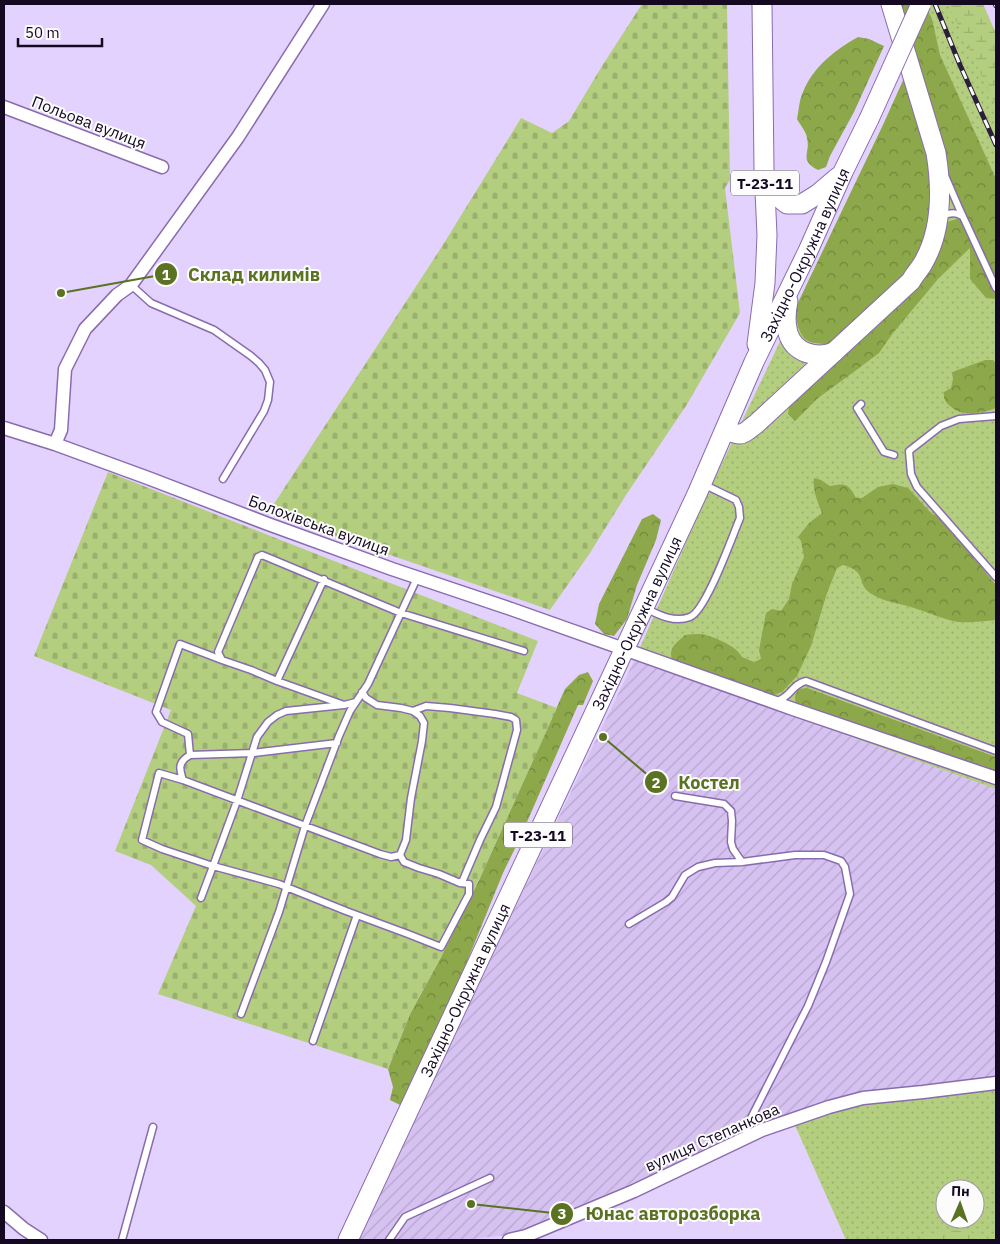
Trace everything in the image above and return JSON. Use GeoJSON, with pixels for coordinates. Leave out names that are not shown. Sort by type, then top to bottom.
{"type":"FeatureCollection","features":[{"type":"Feature","properties":{"kind":"main road","name":"Т-23-11"},"geometry":{"type":"LineString","coordinates":[[754,362],[765,283],[767,235],[762,4]]}},
{"type":"Feature","properties":{"kind":"main road"},"geometry":{"type":"LineString","coordinates":[[725,430],[738,435],[756,424],[911,281],[929,250],[939,211],[940,188],[936,153],[891,4]]}},
{"type":"Feature","properties":{"kind":"main road","name":"Західно-Окружна вулиця"},"geometry":{"type":"LineString","coordinates":[[348,1240],[599,707],[702,484],[754,362],[921,4]]}},
{"type":"Feature","properties":{"kind":"main road"},"geometry":{"type":"LineString","coordinates":[[764,156],[767,182],[773,193],[787,204],[802,204],[818,194],[843,172]]}},
{"type":"Feature","properties":{"kind":"main road"},"geometry":{"type":"LineString","coordinates":[[793,281],[786,320],[788,333],[792,341],[807,354],[826,356],[834,352]]}},
{"type":"Feature","properties":{"kind":"street"},"geometry":{"type":"LineString","coordinates":[[55,444],[61,430],[65,369],[85,329],[117,295],[131,285],[238,136],[323,4]]}},
{"type":"Feature","properties":{"kind":"street","name":"Польова вулиця"},"geometry":{"type":"LineString","coordinates":[[4,107],[162,166]]}},
{"type":"Feature","properties":{"kind":"street","name":"Болохівська вулиця"},"geometry":{"type":"LineString","coordinates":[[4,428],[55,444],[417,578],[996,778]]}},
{"type":"Feature","properties":{"kind":"street","name":"вулиця Степанкова"},"geometry":{"type":"LineString","coordinates":[[509,1240],[526,1236],[634,1190],[762,1130],[829,1107],[863,1098],[996,1083]]}},
{"type":"Feature","properties":{"kind":"street"},"geometry":{"type":"LineString","coordinates":[[4,1212],[41,1240]]}},
{"type":"Feature","properties":{"kind":"lane"},"geometry":{"type":"LineString","coordinates":[[936,153],[996,288]]}},
{"type":"Feature","properties":{"kind":"lane"},"geometry":{"type":"LineString","coordinates":[[936,224],[946,214],[956,214],[963,217]]}},
{"type":"Feature","properties":{"kind":"lane"},"geometry":{"type":"LineString","coordinates":[[131,285],[151,302],[214,330],[251,356],[265,370],[270,382],[270,390],[264,411],[223,479]]}},
{"type":"Feature","properties":{"kind":"lane"},"geometry":{"type":"LineString","coordinates":[[861,404],[857,408],[884,452],[894,455]]}},
{"type":"Feature","properties":{"kind":"lane"},"geometry":{"type":"LineString","coordinates":[[996,416],[959,419],[941,426],[909,452],[911,474],[917,487],[996,577]]}},
{"type":"Feature","properties":{"kind":"lane"},"geometry":{"type":"LineString","coordinates":[[644,608],[662,616],[682,619],[692,617],[704,602],[740,518],[736,500],[702,484]]}},
{"type":"Feature","properties":{"kind":"lane"},"geometry":{"type":"LineString","coordinates":[[222,660],[218,652],[258,557],[262,555],[401,613],[524,651]]}},
{"type":"Feature","properties":{"kind":"lane"},"geometry":{"type":"LineString","coordinates":[[241,1014],[279,912],[305,826],[336,743],[350,711],[368,684],[417,578]]}},
{"type":"Feature","properties":{"kind":"lane"},"geometry":{"type":"LineString","coordinates":[[277,680],[324,580]]}},
{"type":"Feature","properties":{"kind":"lane"},"geometry":{"type":"LineString","coordinates":[[190,755],[188,734],[162,722],[156,712],[180,644],[344,704]]}},
{"type":"Feature","properties":{"kind":"lane"},"geometry":{"type":"LineString","coordinates":[[770,701],[784,699],[797,685],[803,682],[810,682],[996,751]]}},
{"type":"Feature","properties":{"kind":"lane"},"geometry":{"type":"LineString","coordinates":[[362,692],[366,698],[377,705],[413,711],[420,716],[424,723],[406,840],[400,855]]}},
{"type":"Feature","properties":{"kind":"lane"},"geometry":{"type":"LineString","coordinates":[[788,695],[789,703],[793,709]]}},
{"type":"Feature","properties":{"kind":"lane"},"geometry":{"type":"LineString","coordinates":[[201,898],[237,801],[257,737],[268,722],[286,711],[356,702]]}},
{"type":"Feature","properties":{"kind":"lane"},"geometry":{"type":"LineString","coordinates":[[413,711],[426,706],[450,708],[510,717],[516,720],[517,730],[514,744],[496,807],[460,883]]}},
{"type":"Feature","properties":{"kind":"lane"},"geometry":{"type":"LineString","coordinates":[[183,780],[180,765],[190,755],[253,753],[336,743]]}},
{"type":"Feature","properties":{"kind":"lane"},"geometry":{"type":"LineString","coordinates":[[159,773],[183,780],[380,854],[391,857],[400,855],[404,862],[460,883],[469,884],[469,894],[441,947],[267,880],[213,866],[162,849],[142,840],[159,773]]}},
{"type":"Feature","properties":{"kind":"lane"},"geometry":{"type":"LineString","coordinates":[[675,796],[724,804],[731,811],[731,842],[733,849],[742,862]]}},
{"type":"Feature","properties":{"kind":"lane"},"geometry":{"type":"LineString","coordinates":[[629,924],[666,902],[672,897],[685,876],[698,867],[715,863],[824,854],[841,861],[845,867],[850,894],[836,934],[808,1006],[749,1122],[744,1139]]}},
{"type":"Feature","properties":{"kind":"lane"},"geometry":{"type":"LineString","coordinates":[[312,1042],[357,915]]}},
{"type":"Feature","properties":{"kind":"lane"},"geometry":{"type":"LineString","coordinates":[[122,1240],[153,1127]]}},
{"type":"Feature","properties":{"kind":"lane"},"geometry":{"type":"LineString","coordinates":[[389,1240],[405,1217],[490,1178]]}},
{"type":"Feature","properties":{"kind":"shaded area"},"geometry":{"type":"Polygon","coordinates":[[[635,659],[996,789],[996,1083],[790,1114],[650,1177],[508,1235],[464,1240],[355,1240],[635,659]]]}},
{"type":"Feature","properties":{"kind":"green space"},"geometry":{"type":"Polygon","coordinates":[[[642,4],[727,4],[730,180],[725,188],[740,313],[686,406],[626,495],[590,553],[550,610],[268,513],[441,248],[521,118],[552,133],[569,121],[642,4]]]}},
{"type":"Feature","properties":{"kind":"green space"},"geometry":{"type":"Polygon","coordinates":[[[891,4],[925,4],[932,19],[940,55],[996,179],[996,299],[986,298],[970,279],[970,248],[938,279],[893,333],[879,353],[818,398],[795,421],[788,414],[790,401],[902,297],[944,223],[963,217],[936,155],[928,236],[915,264],[896,287],[829,344],[819,344],[803,337],[794,311],[910,65],[891,4]]]}},
{"type":"Feature","properties":{"kind":"green space"},"geometry":{"type":"Polygon","coordinates":[[[925,4],[983,4],[996,34],[996,789],[635,659],[705,499],[883,125],[931,19],[925,4]]]}},
{"type":"Feature","properties":{"kind":"green space"},"geometry":{"type":"Polygon","coordinates":[[[948,4],[983,4],[996,34],[996,106],[948,4]]]}},
{"type":"Feature","properties":{"kind":"green space"},"geometry":{"type":"Polygon","coordinates":[[[858,37],[869,39],[884,46],[826,167],[818,170],[808,163],[806,135],[797,119],[801,98],[807,83],[819,67],[833,54],[858,37]]]}},
{"type":"Feature","properties":{"kind":"green space"},"geometry":{"type":"Polygon","coordinates":[[[985,360],[993,360],[996,363],[996,408],[983,412],[959,412],[947,403],[944,396],[944,392],[951,388],[952,373],[985,360]]]}},
{"type":"Feature","properties":{"kind":"green space"},"geometry":{"type":"Polygon","coordinates":[[[108,472],[538,641],[517,693],[557,708],[479,880],[410,1014],[388,1069],[158,994],[196,906],[151,865],[115,851],[171,710],[34,656],[108,472]]]}},
{"type":"Feature","properties":{"kind":"green space"},"geometry":{"type":"Polygon","coordinates":[[[814,478],[830,486],[846,485],[851,489],[856,498],[862,498],[878,487],[893,484],[908,488],[932,514],[944,518],[953,526],[996,585],[996,620],[958,622],[891,602],[870,593],[863,585],[859,574],[843,565],[837,568],[827,593],[811,646],[797,676],[783,691],[759,697],[673,665],[671,651],[685,635],[691,634],[701,634],[718,639],[730,645],[742,657],[754,662],[761,659],[759,650],[766,613],[772,609],[781,611],[789,599],[792,584],[804,557],[801,541],[798,537],[809,523],[822,513],[817,500],[814,478]]]}},
{"type":"Feature","properties":{"kind":"green space"},"geometry":{"type":"Polygon","coordinates":[[[653,514],[661,520],[656,540],[637,585],[627,619],[614,636],[604,634],[595,624],[599,604],[642,519],[653,514]]]}},
{"type":"Feature","properties":{"kind":"green space"},"geometry":{"type":"Polygon","coordinates":[[[588,672],[593,681],[583,705],[578,705],[503,873],[451,1001],[410,1090],[400,1105],[390,1100],[393,1087],[388,1069],[410,1014],[479,880],[565,689],[579,675],[588,672]]]}},
{"type":"Feature","properties":{"kind":"green space"},"geometry":{"type":"Polygon","coordinates":[[[807,688],[996,757],[996,774],[796,703],[795,697],[799,689],[807,688]]]}},
{"type":"Feature","properties":{"kind":"green space"},"geometry":{"type":"Polygon","coordinates":[[[996,1083],[996,1240],[846,1240],[790,1114],[996,1083]]]}},
{"type":"Feature","properties":{"kind":"green space"},"geometry":{"type":"Polygon","coordinates":[[[950,1230],[971,1232],[985,1240],[908,1240],[919,1236],[950,1230]]]}},
{"type":"Feature","properties":{"kind":"railway"},"geometry":{"type":"LineString","coordinates":[[935,4],[996,145]]}},
{"type":"Feature","properties":{"kind":"place","name":"Склад килимів"},"geometry":{"type":"Point","coordinates":[61,293]}},
{"type":"Feature","properties":{"kind":"place","name":"Костел"},"geometry":{"type":"Point","coordinates":[603,737]}},
{"type":"Feature","properties":{"kind":"place","name":"Юнас авторозборка"},"geometry":{"type":"Point","coordinates":[471,1204]}}]}
